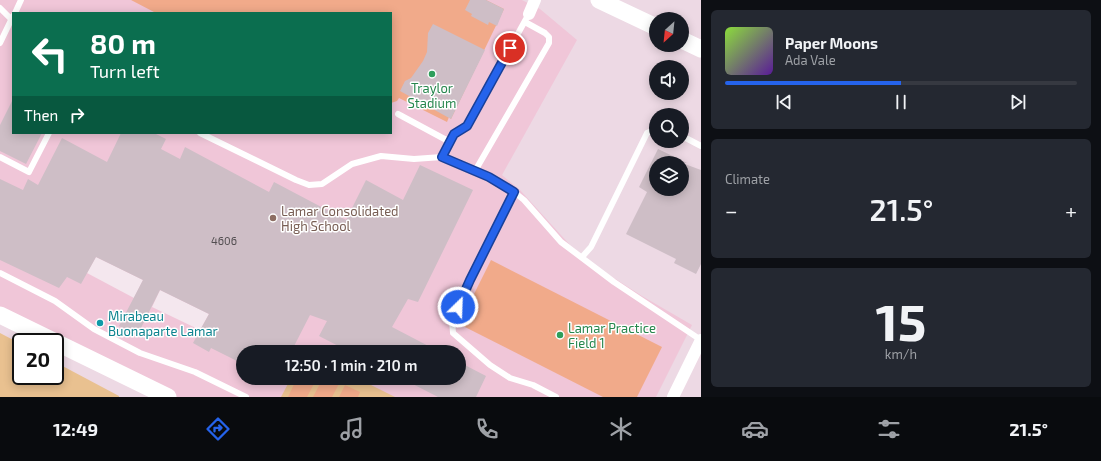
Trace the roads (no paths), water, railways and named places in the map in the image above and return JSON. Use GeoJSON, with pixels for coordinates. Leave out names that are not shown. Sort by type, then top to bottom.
{"type":"FeatureCollection","features":[{"type":"Feature","properties":{"kind":"street"},"geometry":{"type":"LineString","coordinates":[[527,18],[535,0]]}},
{"type":"Feature","properties":{"kind":"street"},"geometry":{"type":"LineString","coordinates":[[599,0],[649,24]]}},
{"type":"Feature","properties":{"kind":"street"},"geometry":{"type":"LineString","coordinates":[[689,43],[701,49]]}},
{"type":"Feature","properties":{"kind":"street"},"geometry":{"type":"LineString","coordinates":[[0,315],[143,391],[168,397]]}},
{"type":"Feature","properties":{"kind":"street"},"geometry":{"type":"LineString","coordinates":[[673,397],[701,340]]}},
{"type":"Feature","properties":{"kind":"lane"},"geometry":{"type":"LineString","coordinates":[[15,12],[21,0]]}},
{"type":"Feature","properties":{"kind":"lane"},"geometry":{"type":"LineString","coordinates":[[0,8],[12,16]]}},
{"type":"Feature","properties":{"kind":"lane"},"geometry":{"type":"LineString","coordinates":[[442,157],[454,134],[467,126],[527,18],[549,37],[549,43],[475,172]]}},
{"type":"Feature","properties":{"kind":"lane"},"geometry":{"type":"LineString","coordinates":[[0,44],[12,19]]}},
{"type":"Feature","properties":{"kind":"lane"},"geometry":{"type":"LineString","coordinates":[[398,114],[450,142]]}},
{"type":"Feature","properties":{"kind":"lane"},"geometry":{"type":"LineString","coordinates":[[582,258],[590,247],[647,133],[649,132]]}},
{"type":"Feature","properties":{"kind":"lane"},"geometry":{"type":"LineString","coordinates":[[0,157],[29,172],[48,134]]}},
{"type":"Feature","properties":{"kind":"lane"},"geometry":{"type":"LineString","coordinates":[[202,134],[309,185],[322,184],[352,164],[381,156],[414,159],[442,157],[489,177],[514,192],[524,200],[561,242],[614,282],[701,340]]}},
{"type":"Feature","properties":{"kind":"lane"},"geometry":{"type":"LineString","coordinates":[[689,140],[701,146]]}},
{"type":"Feature","properties":{"kind":"lane"},"geometry":{"type":"LineString","coordinates":[[514,192],[470,280],[452,320],[453,333],[490,365],[510,378],[533,385],[556,397]]}},
{"type":"Feature","properties":{"kind":"lane"},"geometry":{"type":"LineString","coordinates":[[0,273],[55,301],[94,329],[140,353],[196,372],[246,397]]}},
{"type":"Feature","properties":{"kind":"place","name":"Traylor Stadium"},"geometry":{"type":"Point","coordinates":[432,74]}},
{"type":"Feature","properties":{"kind":"place","name":"Lamar Consolidated High School"},"geometry":{"type":"Point","coordinates":[273,218]}},
{"type":"Feature","properties":{"kind":"place","name":"Mirabeau Buonaparte Lamar"},"geometry":{"type":"Point","coordinates":[100,323]}},
{"type":"Feature","properties":{"kind":"place","name":"Lamar Practice Field 1"},"geometry":{"type":"Point","coordinates":[560,335]}}]}
